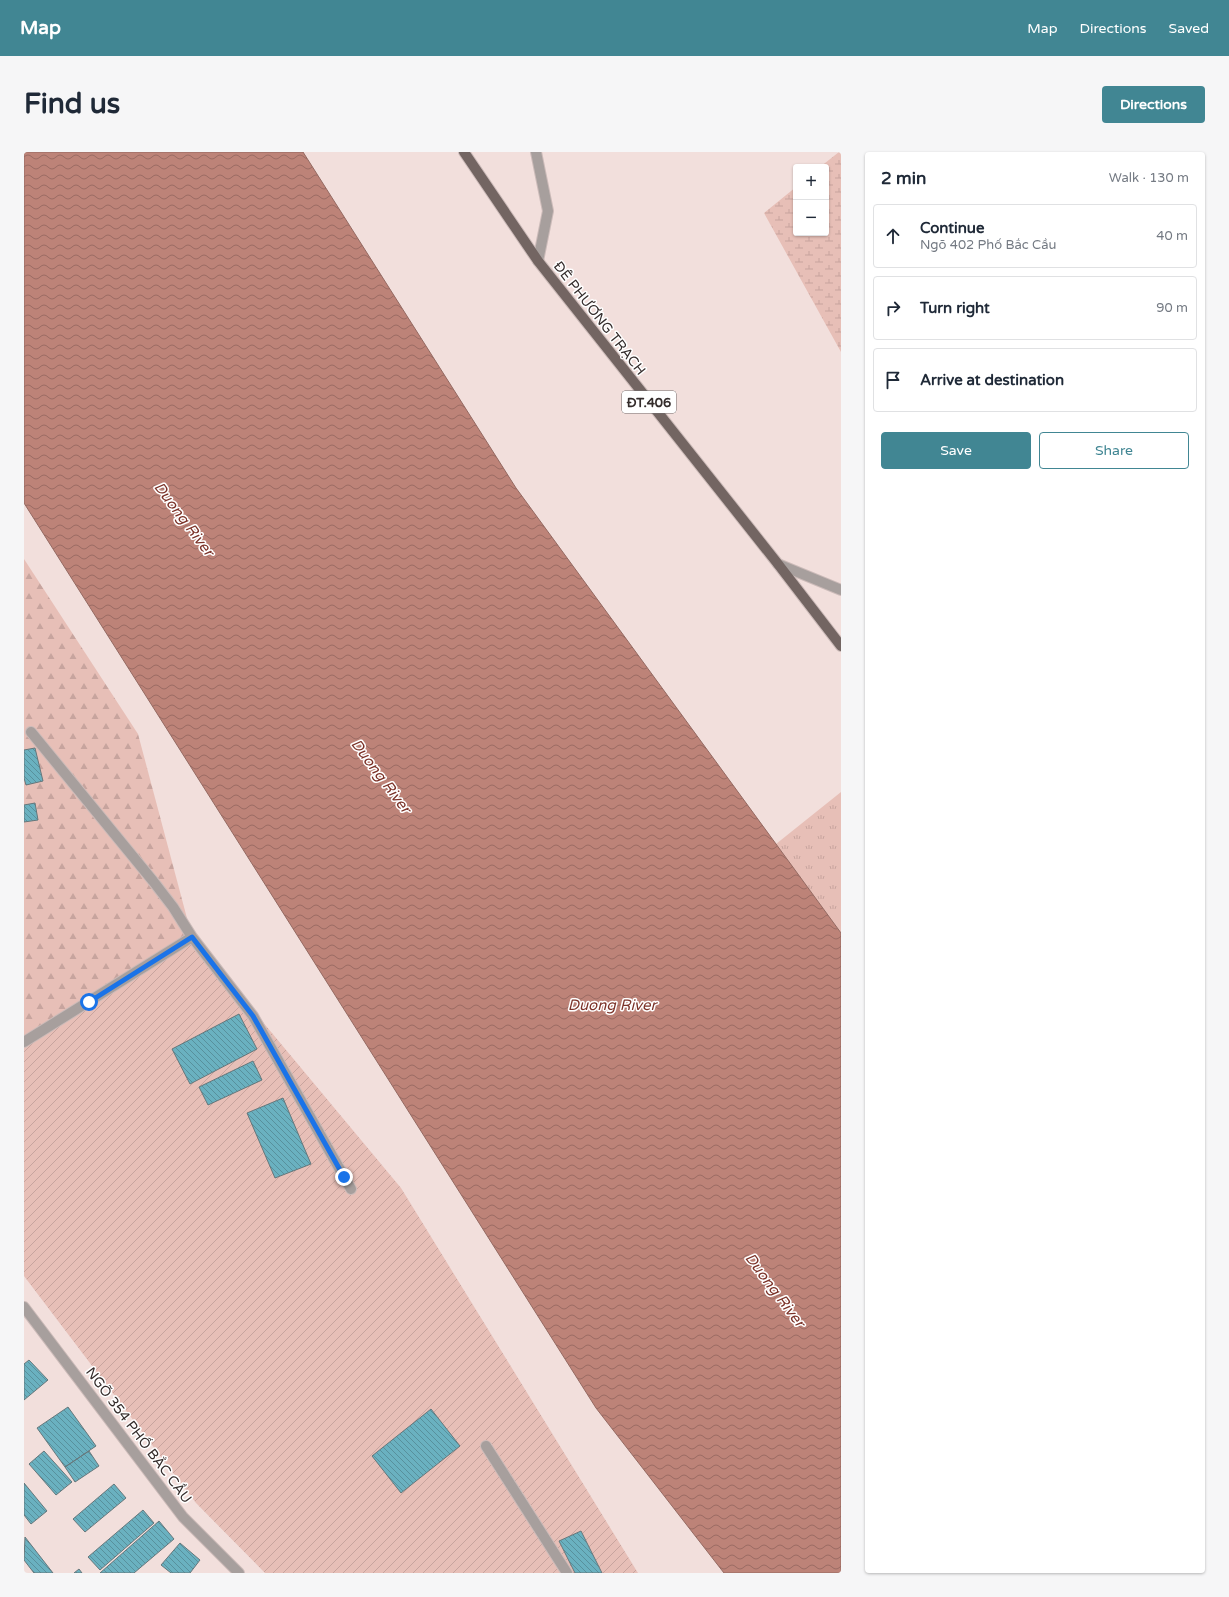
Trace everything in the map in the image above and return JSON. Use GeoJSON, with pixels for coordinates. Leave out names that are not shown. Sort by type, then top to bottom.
{"type":"FeatureCollection","features":[{"type":"Feature","properties":{"kind":"main road","name":"ĐÊ PHƯƠNG TRẠCH"},"geometry":{"type":"LineString","coordinates":[[464,152],[538,261],[778,564],[841,646]]}},
{"type":"Feature","properties":{"kind":"street"},"geometry":{"type":"LineString","coordinates":[[536,152],[548,211],[538,261]]}},
{"type":"Feature","properties":{"kind":"street"},"geometry":{"type":"LineString","coordinates":[[778,564],[841,590]]}},
{"type":"Feature","properties":{"kind":"street"},"geometry":{"type":"LineString","coordinates":[[31,732],[153,881],[173,907],[192,937],[253,1016],[351,1189]]}},
{"type":"Feature","properties":{"kind":"street"},"geometry":{"type":"LineString","coordinates":[[24,1042],[192,937]]}},
{"type":"Feature","properties":{"kind":"street","name":"NGÕ 354 PHỐ BẮC CẦU"},"geometry":{"type":"LineString","coordinates":[[24,1307],[183,1516],[239,1573]]}},
{"type":"Feature","properties":{"kind":"street"},"geometry":{"type":"LineString","coordinates":[[486,1446],[567,1573]]}},
{"type":"Feature","properties":{"kind":"green space"},"geometry":{"type":"Polygon","coordinates":[[[841,152],[841,352],[764,213],[793,189],[793,236],[829,236],[829,164],[824,164],[841,152]]]}},
{"type":"Feature","properties":{"kind":"green space"},"geometry":{"type":"Polygon","coordinates":[[[24,559],[138,734],[192,937],[24,1042],[24,559]]]}},
{"type":"Feature","properties":{"kind":"green space"},"geometry":{"type":"Polygon","coordinates":[[[841,792],[841,933],[776,844],[841,792]]]}},
{"type":"Feature","properties":{"kind":"green space"},"geometry":{"type":"Polygon","coordinates":[[[192,937],[401,1188],[638,1573],[265,1573],[196,1503],[24,1276],[24,1042],[192,937]]]}},
{"type":"Feature","properties":{"kind":"water","name":"Duong River"},"geometry":{"type":"Polygon","coordinates":[[[24,152],[303,152],[516,488],[841,933],[841,1573],[724,1573],[596,1408],[24,503],[24,152]]]}},
{"type":"Feature","properties":{"kind":"building"},"geometry":{"type":"Polygon","coordinates":[[[35,748],[43,781],[26,785],[24,778],[24,750],[35,748]]]}},
{"type":"Feature","properties":{"kind":"building"},"geometry":{"type":"Polygon","coordinates":[[[35,803],[38,820],[24,822],[24,805],[35,803]]]}},
{"type":"Feature","properties":{"kind":"building"},"geometry":{"type":"Polygon","coordinates":[[[239,1014],[257,1049],[190,1084],[172,1049],[239,1014]]]}},
{"type":"Feature","properties":{"kind":"building"},"geometry":{"type":"Polygon","coordinates":[[[253,1061],[262,1080],[208,1105],[199,1087],[253,1061]]]}},
{"type":"Feature","properties":{"kind":"building"},"geometry":{"type":"Polygon","coordinates":[[[283,1098],[311,1164],[275,1178],[247,1113],[283,1098]]]}},
{"type":"Feature","properties":{"kind":"building"},"geometry":{"type":"Polygon","coordinates":[[[29,1360],[48,1380],[24,1400],[24,1364],[29,1360]]]}},
{"type":"Feature","properties":{"kind":"building"},"geometry":{"type":"Polygon","coordinates":[[[68,1407],[96,1446],[65,1467],[37,1428],[68,1407]]]}},
{"type":"Feature","properties":{"kind":"building"},"geometry":{"type":"Polygon","coordinates":[[[431,1409],[460,1446],[401,1493],[372,1456],[431,1409]]]}},
{"type":"Feature","properties":{"kind":"building"},"geometry":{"type":"Polygon","coordinates":[[[44,1451],[72,1482],[56,1495],[29,1464],[44,1451]]]}},
{"type":"Feature","properties":{"kind":"building"},"geometry":{"type":"Polygon","coordinates":[[[89,1451],[99,1466],[75,1482],[65,1467],[89,1451]]]}},
{"type":"Feature","properties":{"kind":"building"},"geometry":{"type":"Polygon","coordinates":[[[24,1483],[47,1511],[31,1524],[24,1515],[24,1483]]]}},
{"type":"Feature","properties":{"kind":"building"},"geometry":{"type":"Polygon","coordinates":[[[114,1484],[126,1498],[85,1532],[73,1519],[114,1484]]]}},
{"type":"Feature","properties":{"kind":"building"},"geometry":{"type":"Polygon","coordinates":[[[143,1510],[154,1523],[100,1570],[88,1557],[143,1510]]]}},
{"type":"Feature","properties":{"kind":"building"},"geometry":{"type":"Polygon","coordinates":[[[159,1521],[174,1539],[134,1573],[100,1573],[159,1521]]]}},
{"type":"Feature","properties":{"kind":"building"},"geometry":{"type":"Polygon","coordinates":[[[581,1531],[602,1573],[575,1573],[559,1541],[581,1531]]]}},
{"type":"Feature","properties":{"kind":"building"},"geometry":{"type":"Polygon","coordinates":[[[25,1537],[53,1573],[34,1573],[24,1560],[25,1537]]]}},
{"type":"Feature","properties":{"kind":"building"},"geometry":{"type":"Polygon","coordinates":[[[180,1543],[200,1560],[190,1573],[171,1573],[161,1565],[180,1543]]]}},
{"type":"Feature","properties":{"kind":"building"},"geometry":{"type":"Polygon","coordinates":[[[79,1569],[82,1573],[74,1573],[79,1569]]]}},
{"type":"Feature","properties":{"kind":"route"},"geometry":{"type":"LineString","coordinates":[[89,1002],[192,937],[253,1016],[332,1153],[344,1177]]}}]}
